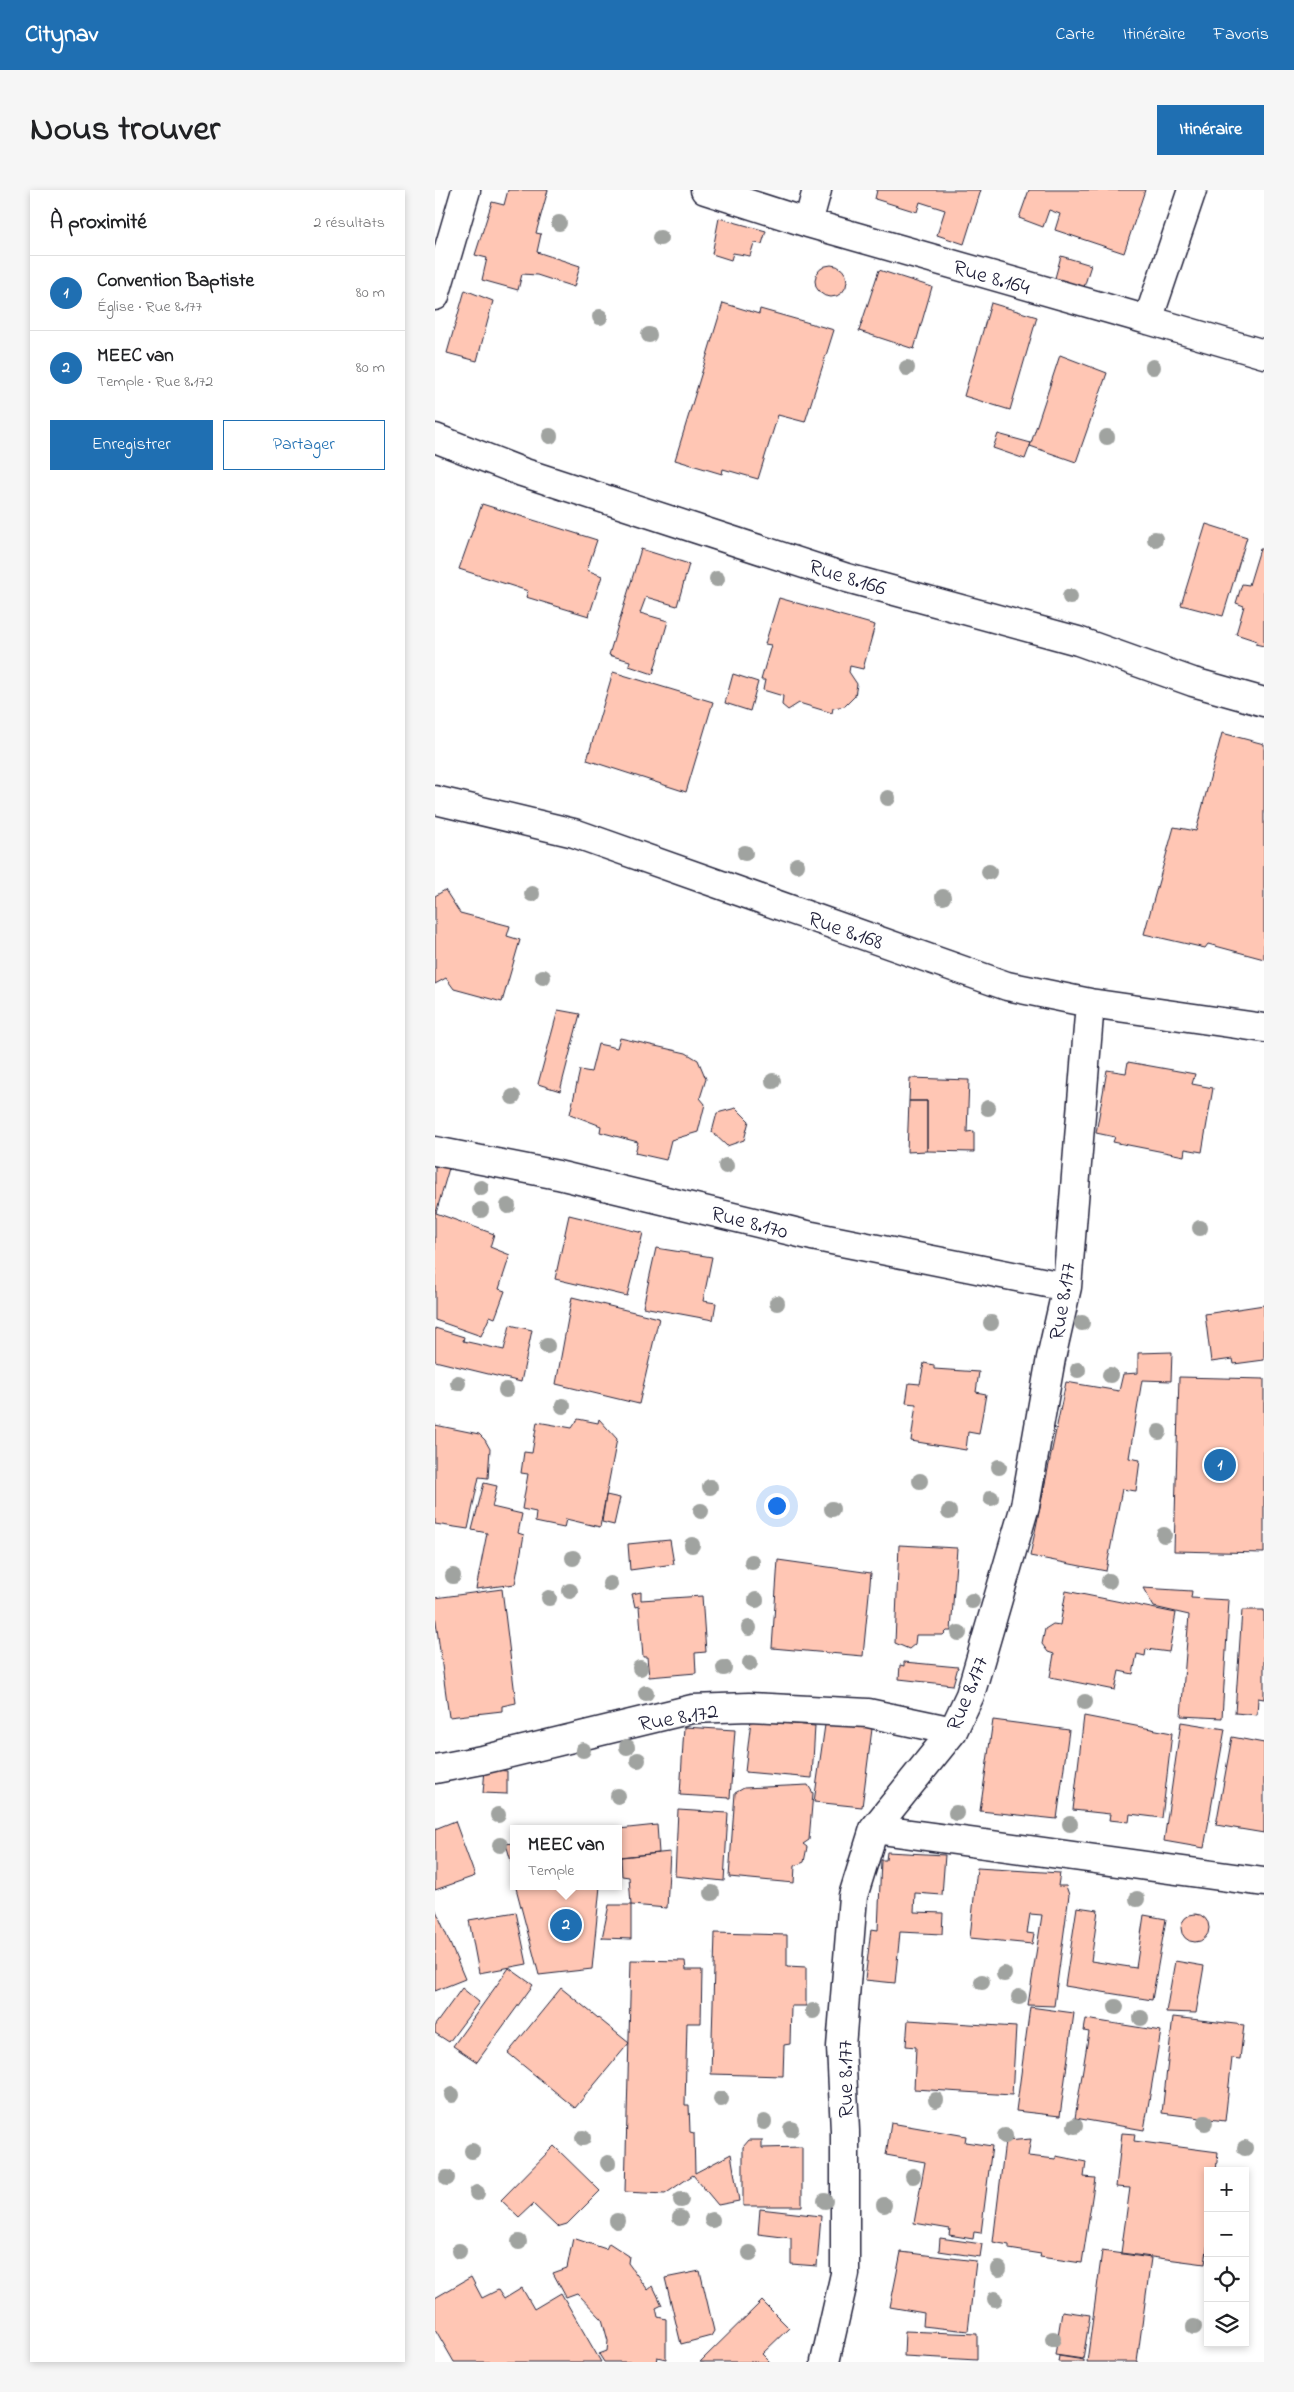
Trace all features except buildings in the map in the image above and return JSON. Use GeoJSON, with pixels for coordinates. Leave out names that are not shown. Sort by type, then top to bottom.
{"type":"FeatureCollection","features":[{"type":"Feature","properties":{"kind":"street"},"geometry":{"type":"LineString","coordinates":[[435,296],[466,190]]}},
{"type":"Feature","properties":{"kind":"street","name":"Rue 8.164"},"geometry":{"type":"LineString","coordinates":[[705,190],[808,223],[1264,354]]}},
{"type":"Feature","properties":{"kind":"street"},"geometry":{"type":"LineString","coordinates":[[808,223],[817,190]]}},
{"type":"Feature","properties":{"kind":"street"},"geometry":{"type":"LineString","coordinates":[[1148,320],[1192,190]]}},
{"type":"Feature","properties":{"kind":"street","name":"Rue 8.166"},"geometry":{"type":"LineString","coordinates":[[435,438],[522,472],[847,578],[1078,641],[1193,682],[1264,702]]}},
{"type":"Feature","properties":{"kind":"street","name":"Rue 8.168"},"geometry":{"type":"LineString","coordinates":[[435,800],[574,833],[1007,986],[1090,1003],[1264,1028]]}},
{"type":"Feature","properties":{"kind":"street","name":"Rue 8.177"},"geometry":{"type":"LineString","coordinates":[[825,2362],[845,2274],[845,2131],[841,2048],[853,1896],[874,1829],[953,1731],[970,1695],[1025,1506],[1051,1358],[1067,1287],[1090,1003]]}},
{"type":"Feature","properties":{"kind":"street","name":"Rue 8.170"},"geometry":{"type":"LineString","coordinates":[[435,1151],[558,1175],[812,1236],[1067,1287]]}},
{"type":"Feature","properties":{"kind":"street","name":"Rue 8.172"},"geometry":{"type":"LineString","coordinates":[[435,1769],[482,1760],[692,1709],[749,1707],[868,1713],[953,1731]]}},
{"type":"Feature","properties":{"kind":"street"},"geometry":{"type":"LineString","coordinates":[[874,1829],[1264,1882]]}},
{"type":"Feature","properties":{"kind":"place","name":"Convention Baptiste"},"geometry":{"type":"Point","coordinates":[1220,1465]}},
{"type":"Feature","properties":{"kind":"place","name":"MEEC van"},"geometry":{"type":"Point","coordinates":[566,1925]}}]}
